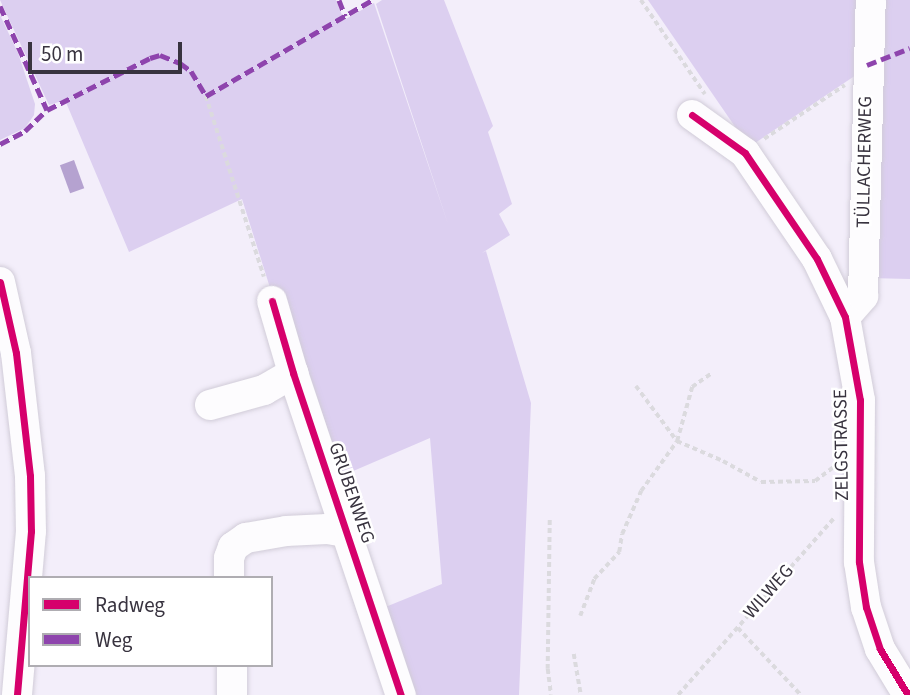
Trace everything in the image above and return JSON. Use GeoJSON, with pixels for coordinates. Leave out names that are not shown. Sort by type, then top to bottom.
{"type":"FeatureCollection","features":[{"type":"Feature","properties":{"kind":"street","name":"TÜLLACHERWEG"},"geometry":{"type":"LineString","coordinates":[[845,317],[863,296],[871,0]]}},
{"type":"Feature","properties":{"kind":"street","name":"ZELGSTRASSE"},"geometry":{"type":"LineString","coordinates":[[700,106],[744,153],[817,258],[845,317],[860,400],[859,562],[866,607],[880,649],[908,695]]}},
{"type":"Feature","properties":{"kind":"street"},"geometry":{"type":"LineString","coordinates":[[0,282],[16,353],[30,476],[31,531],[12,604],[17,695]]}},
{"type":"Feature","properties":{"kind":"street","name":"GRUBENWEG"},"geometry":{"type":"LineString","coordinates":[[272,301],[293,373],[401,695]]}},
{"type":"Feature","properties":{"kind":"street"},"geometry":{"type":"LineString","coordinates":[[210,405],[264,390],[293,373]]}},
{"type":"Feature","properties":{"kind":"street"},"geometry":{"type":"LineString","coordinates":[[229,576],[229,558],[233,547],[246,538],[286,531],[327,529],[348,532]]}},
{"type":"Feature","properties":{"kind":"street"},"geometry":{"type":"LineString","coordinates":[[232,667],[232,695]]}},
{"type":"Feature","properties":{"kind":"path"},"geometry":{"type":"LineString","coordinates":[[641,0],[700,106]]}},
{"type":"Feature","properties":{"kind":"path"},"geometry":{"type":"LineString","coordinates":[[744,153],[867,71]]}},
{"type":"Feature","properties":{"kind":"path"},"geometry":{"type":"LineString","coordinates":[[206,96],[272,301]]}},
{"type":"Feature","properties":{"kind":"path"},"geometry":{"type":"LineString","coordinates":[[580,616],[594,579],[619,552],[622,534],[641,491],[677,441],[692,387],[712,373]]}},
{"type":"Feature","properties":{"kind":"path"},"geometry":{"type":"LineString","coordinates":[[636,386],[677,441],[723,461],[761,482],[815,481],[860,449]]}},
{"type":"Feature","properties":{"kind":"path"},"geometry":{"type":"LineString","coordinates":[[550,520],[548,669],[551,695]]}},
{"type":"Feature","properties":{"kind":"path"},"geometry":{"type":"LineString","coordinates":[[738,628],[802,695]]}},
{"type":"Feature","properties":{"kind":"path"},"geometry":{"type":"LineString","coordinates":[[574,654],[581,695]]}},
{"type":"Feature","properties":{"kind":"shaded area"},"geometry":{"type":"Polygon","coordinates":[[[0,0],[336,0],[344,20],[374,3],[448,224],[376,4],[382,0],[444,0],[493,126],[488,132],[512,204],[499,214],[510,235],[482,253],[486,251],[531,403],[519,695],[409,695],[383,608],[442,584],[430,438],[337,478],[296,370],[242,199],[129,252],[65,100],[49,105],[0,0]]]}},
{"type":"Feature","properties":{"kind":"shaded area"},"geometry":{"type":"Polygon","coordinates":[[[648,0],[867,0],[862,71],[749,147],[648,0]]]}},
{"type":"Feature","properties":{"kind":"shaded area"},"geometry":{"type":"Polygon","coordinates":[[[875,0],[910,0],[910,279],[868,278],[875,0]]]}},
{"type":"Feature","properties":{"kind":"shaded area"},"geometry":{"type":"Polygon","coordinates":[[[0,15],[18,53],[35,104],[34,115],[25,128],[0,140],[0,15]]]}},
{"type":"Feature","properties":{"kind":"shaded area"},"geometry":{"type":"Polygon","coordinates":[[[74,160],[84,188],[70,193],[60,165],[74,160]]]}},
{"type":"Feature","properties":{"kind":"marked path"},"geometry":{"type":"LineString","coordinates":[[339,0],[345,16]]}},
{"type":"Feature","properties":{"kind":"marked path"},"geometry":{"type":"LineString","coordinates":[[0,144],[25,131],[47,110],[160,55],[191,71],[206,96],[372,0]]}},
{"type":"Feature","properties":{"kind":"marked path"},"geometry":{"type":"LineString","coordinates":[[0,6],[47,110]]}},
{"type":"Feature","properties":{"kind":"marked path"},"geometry":{"type":"LineString","coordinates":[[867,65],[910,48]]}},
{"type":"Feature","properties":{"kind":"cycle path"},"geometry":{"type":"LineString","coordinates":[[692,115],[745,153],[817,259],[845,317],[860,400],[859,562],[866,607],[880,649],[908,695]]}},
{"type":"Feature","properties":{"kind":"cycle path"},"geometry":{"type":"LineString","coordinates":[[0,282],[16,353],[30,476],[31,531],[17,695]]}},
{"type":"Feature","properties":{"kind":"cycle path"},"geometry":{"type":"LineString","coordinates":[[272,301],[293,373],[401,695]]}}]}
